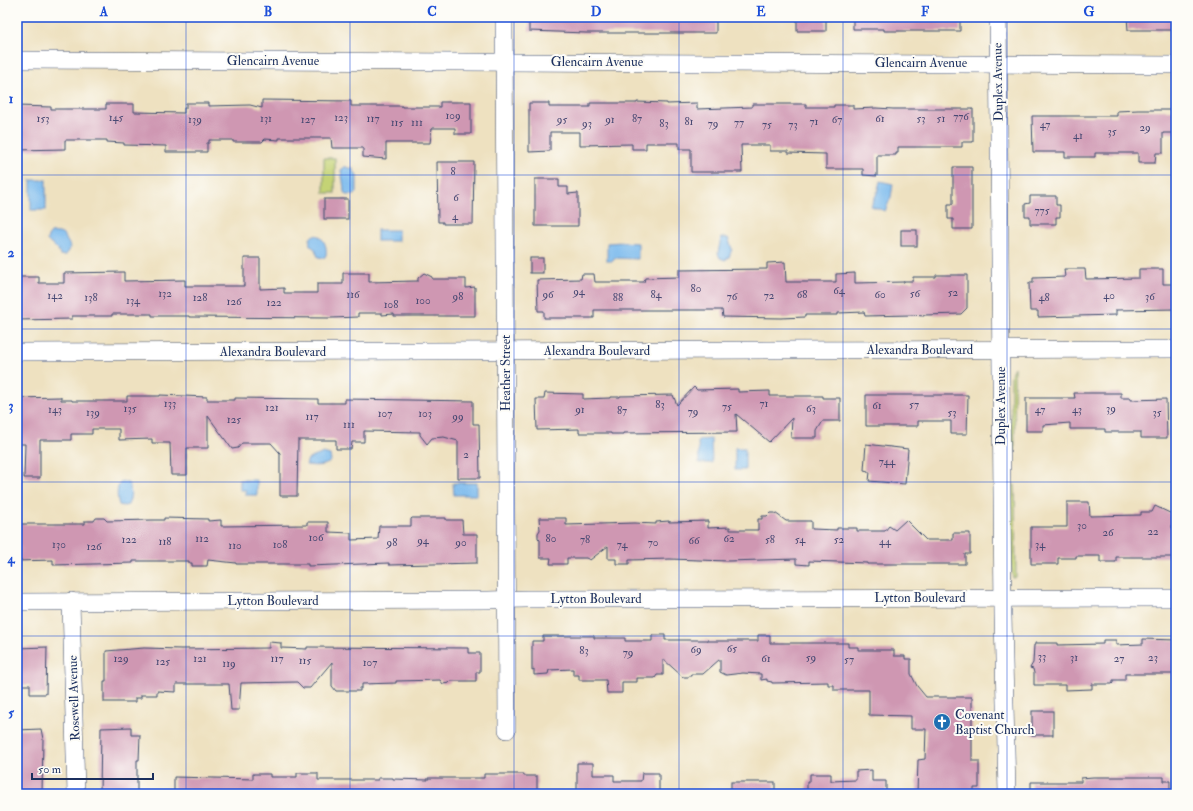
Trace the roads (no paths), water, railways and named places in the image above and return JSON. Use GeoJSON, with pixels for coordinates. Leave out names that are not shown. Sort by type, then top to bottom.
{"type":"FeatureCollection","features":[{"type":"Feature","properties":{"kind":"street","name":"Heather Street"},"geometry":{"type":"LineString","coordinates":[[504,17],[507,730]]}},
{"type":"Feature","properties":{"kind":"street","name":"Duplex Avenue"},"geometry":{"type":"LineString","coordinates":[[998,17],[1003,598],[1007,794]]}},
{"type":"Feature","properties":{"kind":"street","name":"Glencairn Avenue"},"geometry":{"type":"LineString","coordinates":[[17,60],[1176,65]]}},
{"type":"Feature","properties":{"kind":"street","name":"Alexandra Boulevard"},"geometry":{"type":"LineString","coordinates":[[17,352],[1176,349]]}},
{"type":"Feature","properties":{"kind":"street","name":"Lytton Boulevard"},"geometry":{"type":"LineString","coordinates":[[17,602],[507,599],[1176,598]]}},
{"type":"Feature","properties":{"kind":"street","name":"Rosewell Avenue"},"geometry":{"type":"LineString","coordinates":[[71,601],[76,794]]}},
{"type":"Feature","properties":{"kind":"water"},"geometry":{"type":"Polygon","coordinates":[[[346,166],[347,168],[353,168],[357,175],[357,192],[355,195],[346,195],[344,192],[341,170],[346,166]]]}},
{"type":"Feature","properties":{"kind":"water"},"geometry":{"type":"Polygon","coordinates":[[[31,180],[46,180],[46,210],[31,210],[31,180]]]}},
{"type":"Feature","properties":{"kind":"water"},"geometry":{"type":"Polygon","coordinates":[[[880,181],[893,184],[891,197],[885,211],[871,206],[877,193],[880,181]]]}},
{"type":"Feature","properties":{"kind":"water"},"geometry":{"type":"Polygon","coordinates":[[[377,230],[398,230],[398,241],[377,241],[377,230]]]}},
{"type":"Feature","properties":{"kind":"water"},"geometry":{"type":"Polygon","coordinates":[[[51,233],[61,234],[66,238],[70,248],[69,252],[65,256],[60,255],[57,249],[47,240],[51,233]]]}},
{"type":"Feature","properties":{"kind":"water"},"geometry":{"type":"Polygon","coordinates":[[[314,235],[319,236],[325,244],[326,255],[324,258],[318,257],[315,249],[310,245],[310,239],[314,235]]]}},
{"type":"Feature","properties":{"kind":"water"},"geometry":{"type":"Polygon","coordinates":[[[721,238],[728,238],[732,249],[729,257],[725,260],[720,258],[718,253],[721,238]]]}},
{"type":"Feature","properties":{"kind":"water"},"geometry":{"type":"Polygon","coordinates":[[[607,243],[638,243],[638,259],[615,258],[613,261],[607,261],[607,243]]]}},
{"type":"Feature","properties":{"kind":"water"},"geometry":{"type":"Polygon","coordinates":[[[711,439],[712,463],[699,463],[698,440],[711,439]]]}},
{"type":"Feature","properties":{"kind":"water"},"geometry":{"type":"Polygon","coordinates":[[[735,448],[745,448],[745,470],[735,470],[735,448]]]}},
{"type":"Feature","properties":{"kind":"water"},"geometry":{"type":"Polygon","coordinates":[[[323,453],[330,455],[331,461],[316,466],[306,465],[308,459],[323,453]]]}},
{"type":"Feature","properties":{"kind":"water"},"geometry":{"type":"Polygon","coordinates":[[[240,480],[257,480],[257,495],[246,495],[246,490],[240,490],[240,480]]]}},
{"type":"Feature","properties":{"kind":"water"},"geometry":{"type":"Polygon","coordinates":[[[120,483],[128,483],[131,491],[128,505],[124,506],[119,505],[117,494],[120,483]]]}},
{"type":"Feature","properties":{"kind":"water"},"geometry":{"type":"Polygon","coordinates":[[[453,483],[477,483],[477,495],[454,495],[453,483]]]}},
{"type":"Feature","properties":{"kind":"place","name":"Covenant Baptist Church"},"geometry":{"type":"Point","coordinates":[942,722]}}]}
